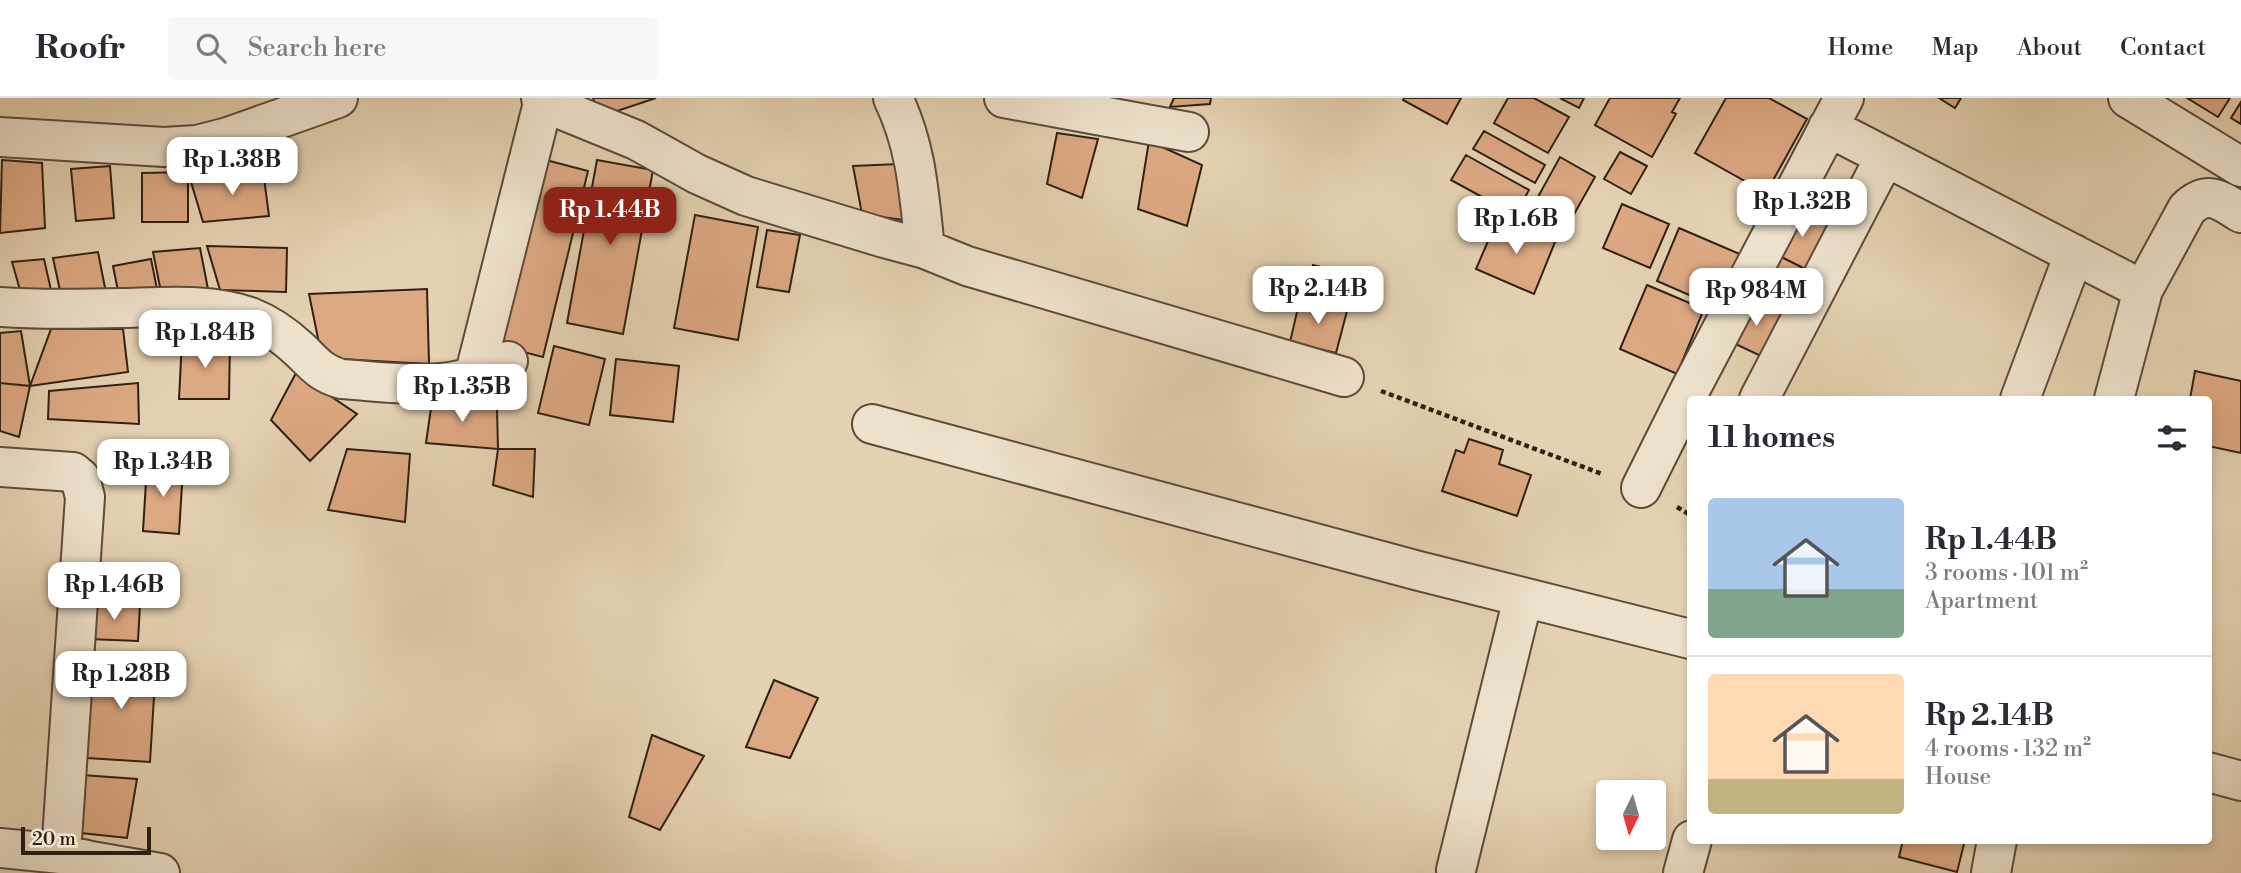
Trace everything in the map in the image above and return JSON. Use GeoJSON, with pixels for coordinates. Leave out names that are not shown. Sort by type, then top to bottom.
{"type":"FeatureCollection","features":[{"type":"Feature","properties":{"kind":"street"},"geometry":{"type":"LineString","coordinates":[[0,137],[164,147],[197,145],[228,137],[338,98]]}},
{"type":"Feature","properties":{"kind":"street"},"geometry":{"type":"LineString","coordinates":[[893,98],[906,126],[918,174],[925,248]]}},
{"type":"Feature","properties":{"kind":"street"},"geometry":{"type":"LineString","coordinates":[[1004,98],[1189,132]]}},
{"type":"Feature","properties":{"kind":"street"},"geometry":{"type":"LineString","coordinates":[[2127,98],[2241,167]]}},
{"type":"Feature","properties":{"kind":"street"},"geometry":{"type":"LineString","coordinates":[[0,307],[43,310],[180,307],[223,311],[249,317],[277,331],[316,368],[341,379],[455,383],[491,369],[542,99],[636,140],[696,174],[746,196],[925,248],[967,266],[1344,377]]}},
{"type":"Feature","properties":{"kind":"street"},"geometry":{"type":"LineString","coordinates":[[1706,393],[1836,113],[1885,157],[2143,290]]}},
{"type":"Feature","properties":{"kind":"street"},"geometry":{"type":"LineString","coordinates":[[1761,396],[1885,157]]}},
{"type":"Feature","properties":{"kind":"street"},"geometry":{"type":"LineString","coordinates":[[2115,396],[2143,290],[2187,209],[2196,201],[2210,198],[2241,213]]}},
{"type":"Feature","properties":{"kind":"street"},"geometry":{"type":"LineString","coordinates":[[2021,396],[2074,254]]}},
{"type":"Feature","properties":{"kind":"street"},"geometry":{"type":"LineString","coordinates":[[1641,488],[1687,421]]}},
{"type":"Feature","properties":{"kind":"street"},"geometry":{"type":"LineString","coordinates":[[872,424],[1523,598],[1687,638]]}},
{"type":"Feature","properties":{"kind":"street"},"geometry":{"type":"LineString","coordinates":[[0,467],[73,472],[83,484],[85,497],[80,863]]}},
{"type":"Feature","properties":{"kind":"street"},"geometry":{"type":"LineString","coordinates":[[1456,870],[1523,598]]}},
{"type":"Feature","properties":{"kind":"street"},"geometry":{"type":"LineString","coordinates":[[2212,773],[2241,781]]}},
{"type":"Feature","properties":{"kind":"street"},"geometry":{"type":"LineString","coordinates":[[1683,873],[1691,844]]}},
{"type":"Feature","properties":{"kind":"street"},"geometry":{"type":"LineString","coordinates":[[1991,873],[1996,844]]}},
{"type":"Feature","properties":{"kind":"street"},"geometry":{"type":"LineString","coordinates":[[0,848],[80,863],[160,873]]}},
{"type":"Feature","properties":{"kind":"path"},"geometry":{"type":"LineString","coordinates":[[1344,377],[1641,488],[1687,513]]}},
{"type":"Feature","properties":{"kind":"building"},"geometry":{"type":"Polygon","coordinates":[[[593,98],[656,98],[599,117],[593,98]]]}},
{"type":"Feature","properties":{"kind":"building"},"geometry":{"type":"Polygon","coordinates":[[[1174,98],[1211,98],[1210,104],[1170,107],[1174,98]]]}},
{"type":"Feature","properties":{"kind":"building"},"geometry":{"type":"Polygon","coordinates":[[[1461,98],[1447,124],[1403,100],[1461,98]]]}},
{"type":"Feature","properties":{"kind":"building"},"geometry":{"type":"Polygon","coordinates":[[[1508,98],[1534,98],[1569,117],[1548,153],[1494,123],[1508,98]]]}},
{"type":"Feature","properties":{"kind":"building"},"geometry":{"type":"Polygon","coordinates":[[[1560,98],[1584,98],[1579,108],[1560,98]]]}},
{"type":"Feature","properties":{"kind":"building"},"geometry":{"type":"Polygon","coordinates":[[[1610,98],[1680,98],[1672,112],[1676,114],[1652,157],[1595,125],[1610,98]]]}},
{"type":"Feature","properties":{"kind":"building"},"geometry":{"type":"Polygon","coordinates":[[[1726,98],[1769,98],[1807,119],[1766,193],[1695,153],[1726,98]]]}},
{"type":"Feature","properties":{"kind":"building"},"geometry":{"type":"Polygon","coordinates":[[[1939,98],[1961,98],[1955,108],[1939,98]]]}},
{"type":"Feature","properties":{"kind":"building"},"geometry":{"type":"Polygon","coordinates":[[[2187,98],[2230,98],[2218,117],[2187,98]]]}},
{"type":"Feature","properties":{"kind":"building"},"geometry":{"type":"Polygon","coordinates":[[[2241,102],[2241,124],[2231,118],[2241,102]]]}},
{"type":"Feature","properties":{"kind":"building"},"geometry":{"type":"Polygon","coordinates":[[[1484,131],[1545,165],[1535,183],[1473,149],[1484,131]]]}},
{"type":"Feature","properties":{"kind":"building"},"geometry":{"type":"Polygon","coordinates":[[[1057,133],[1098,139],[1082,198],[1047,184],[1057,133]]]}},
{"type":"Feature","properties":{"kind":"building"},"geometry":{"type":"Polygon","coordinates":[[[1149,141],[1202,165],[1187,226],[1138,209],[1149,141]]]}},
{"type":"Feature","properties":{"kind":"building"},"geometry":{"type":"Polygon","coordinates":[[[1620,152],[1647,166],[1631,194],[1604,179],[1620,152]]]}},
{"type":"Feature","properties":{"kind":"building"},"geometry":{"type":"Polygon","coordinates":[[[1466,155],[1529,190],[1515,215],[1451,180],[1466,155]]]}},
{"type":"Feature","properties":{"kind":"building"},"geometry":{"type":"Polygon","coordinates":[[[1560,157],[1595,177],[1564,232],[1529,213],[1560,157]]]}},
{"type":"Feature","properties":{"kind":"building"},"geometry":{"type":"Polygon","coordinates":[[[542,159],[588,171],[543,357],[496,345],[542,159]]]}},
{"type":"Feature","properties":{"kind":"building"},"geometry":{"type":"Polygon","coordinates":[[[2,160],[42,163],[45,228],[0,233],[2,160]]]}},
{"type":"Feature","properties":{"kind":"building"},"geometry":{"type":"Polygon","coordinates":[[[597,160],[653,170],[623,334],[567,323],[597,160]]]}},
{"type":"Feature","properties":{"kind":"building"},"geometry":{"type":"Polygon","coordinates":[[[899,164],[903,220],[862,214],[853,166],[899,164]]]}},
{"type":"Feature","properties":{"kind":"building"},"geometry":{"type":"Polygon","coordinates":[[[110,166],[114,218],[76,221],[71,169],[110,166]]]}},
{"type":"Feature","properties":{"kind":"building"},"geometry":{"type":"Polygon","coordinates":[[[263,170],[269,216],[203,222],[191,182],[263,170]]]}},
{"type":"Feature","properties":{"kind":"building"},"geometry":{"type":"Polygon","coordinates":[[[188,172],[188,222],[142,222],[142,173],[188,172]]]}},
{"type":"Feature","properties":{"kind":"building"},"geometry":{"type":"Polygon","coordinates":[[[1622,204],[1669,224],[1650,268],[1603,248],[1622,204]]]}},
{"type":"Feature","properties":{"kind":"building"},"geometry":{"type":"Polygon","coordinates":[[[1797,208],[1830,224],[1807,270],[1775,254],[1797,208]]]}},
{"type":"Feature","properties":{"kind":"building"},"geometry":{"type":"Polygon","coordinates":[[[695,215],[758,227],[738,340],[674,328],[695,215]]]}},
{"type":"Feature","properties":{"kind":"building"},"geometry":{"type":"Polygon","coordinates":[[[1498,218],[1555,242],[1534,294],[1476,269],[1498,218]]]}},
{"type":"Feature","properties":{"kind":"building"},"geometry":{"type":"Polygon","coordinates":[[[1679,228],[1742,255],[1719,308],[1657,281],[1679,228]]]}},
{"type":"Feature","properties":{"kind":"building"},"geometry":{"type":"Polygon","coordinates":[[[767,230],[800,235],[789,292],[757,287],[767,230]]]}},
{"type":"Feature","properties":{"kind":"building"},"geometry":{"type":"Polygon","coordinates":[[[207,246],[287,248],[286,292],[220,290],[207,246]]]}},
{"type":"Feature","properties":{"kind":"building"},"geometry":{"type":"Polygon","coordinates":[[[200,248],[208,289],[162,297],[153,252],[200,248]]]}},
{"type":"Feature","properties":{"kind":"building"},"geometry":{"type":"Polygon","coordinates":[[[98,252],[107,298],[62,300],[53,258],[98,252]]]}},
{"type":"Feature","properties":{"kind":"building"},"geometry":{"type":"Polygon","coordinates":[[[1772,252],[1807,270],[1785,316],[1749,298],[1772,252]]]}},
{"type":"Feature","properties":{"kind":"building"},"geometry":{"type":"Polygon","coordinates":[[[44,259],[53,299],[22,297],[12,262],[44,259]]]}},
{"type":"Feature","properties":{"kind":"building"},"geometry":{"type":"Polygon","coordinates":[[[151,259],[157,289],[119,296],[113,266],[151,259]]]}},
{"type":"Feature","properties":{"kind":"building"},"geometry":{"type":"Polygon","coordinates":[[[1313,265],[1365,278],[1359,305],[1306,293],[1313,265]]]}},
{"type":"Feature","properties":{"kind":"building"},"geometry":{"type":"Polygon","coordinates":[[[1647,285],[1704,309],[1677,374],[1620,349],[1647,285]]]}},
{"type":"Feature","properties":{"kind":"building"},"geometry":{"type":"Polygon","coordinates":[[[427,289],[429,364],[322,358],[309,294],[427,289]]]}},
{"type":"Feature","properties":{"kind":"building"},"geometry":{"type":"Polygon","coordinates":[[[1747,297],[1785,316],[1765,358],[1727,340],[1747,297]]]}},
{"type":"Feature","properties":{"kind":"building"},"geometry":{"type":"Polygon","coordinates":[[[1300,299],[1347,311],[1336,353],[1290,342],[1300,299]]]}},
{"type":"Feature","properties":{"kind":"building"},"geometry":{"type":"Polygon","coordinates":[[[51,329],[123,329],[128,372],[30,386],[51,329]]]}},
{"type":"Feature","properties":{"kind":"building"},"geometry":{"type":"Polygon","coordinates":[[[21,331],[30,386],[0,383],[0,333],[21,331]]]}},
{"type":"Feature","properties":{"kind":"building"},"geometry":{"type":"Polygon","coordinates":[[[182,340],[230,341],[229,399],[179,399],[182,340]]]}},
{"type":"Feature","properties":{"kind":"building"},"geometry":{"type":"Polygon","coordinates":[[[554,346],[605,359],[589,425],[538,413],[554,346]]]}},
{"type":"Feature","properties":{"kind":"building"},"geometry":{"type":"Polygon","coordinates":[[[616,359],[679,366],[673,422],[610,415],[616,359]]]}},
{"type":"Feature","properties":{"kind":"building"},"geometry":{"type":"Polygon","coordinates":[[[2195,371],[2241,381],[2241,453],[2212,447],[2212,396],[2191,396],[2195,371]]]}},
{"type":"Feature","properties":{"kind":"building"},"geometry":{"type":"Polygon","coordinates":[[[296,373],[357,414],[310,461],[271,420],[296,373]]]}},
{"type":"Feature","properties":{"kind":"building"},"geometry":{"type":"Polygon","coordinates":[[[0,383],[30,386],[19,437],[0,431],[0,383]]]}},
{"type":"Feature","properties":{"kind":"building"},"geometry":{"type":"Polygon","coordinates":[[[138,383],[139,424],[48,419],[49,391],[138,383]]]}},
{"type":"Feature","properties":{"kind":"building"},"geometry":{"type":"Polygon","coordinates":[[[433,394],[497,408],[498,449],[426,443],[433,394]]]}},
{"type":"Feature","properties":{"kind":"building"},"geometry":{"type":"Polygon","coordinates":[[[1469,439],[1503,450],[1499,464],[1531,475],[1517,516],[1442,491],[1456,450],[1464,453],[1469,439]]]}},
{"type":"Feature","properties":{"kind":"building"},"geometry":{"type":"Polygon","coordinates":[[[347,449],[410,454],[405,522],[328,510],[347,449]]]}},
{"type":"Feature","properties":{"kind":"building"},"geometry":{"type":"Polygon","coordinates":[[[498,449],[535,449],[533,497],[493,485],[498,449]]]}},
{"type":"Feature","properties":{"kind":"building"},"geometry":{"type":"Polygon","coordinates":[[[147,465],[183,468],[179,534],[143,531],[147,465]]]}},
{"type":"Feature","properties":{"kind":"building"},"geometry":{"type":"Polygon","coordinates":[[[91,603],[140,605],[138,641],[89,639],[91,603]]]}},
{"type":"Feature","properties":{"kind":"building"},"geometry":{"type":"Polygon","coordinates":[[[92,660],[156,664],[150,762],[87,758],[92,660]]]}},
{"type":"Feature","properties":{"kind":"building"},"geometry":{"type":"Polygon","coordinates":[[[774,680],[818,698],[790,758],[746,747],[774,680]]]}},
{"type":"Feature","properties":{"kind":"building"},"geometry":{"type":"Polygon","coordinates":[[[652,735],[704,756],[660,830],[629,817],[652,735]]]}},
{"type":"Feature","properties":{"kind":"building"},"geometry":{"type":"Polygon","coordinates":[[[82,775],[137,779],[127,838],[72,832],[82,775]]]}},
{"type":"Feature","properties":{"kind":"building"},"geometry":{"type":"Polygon","coordinates":[[[1902,844],[1964,844],[1957,872],[1899,857],[1902,844]]]}}]}
